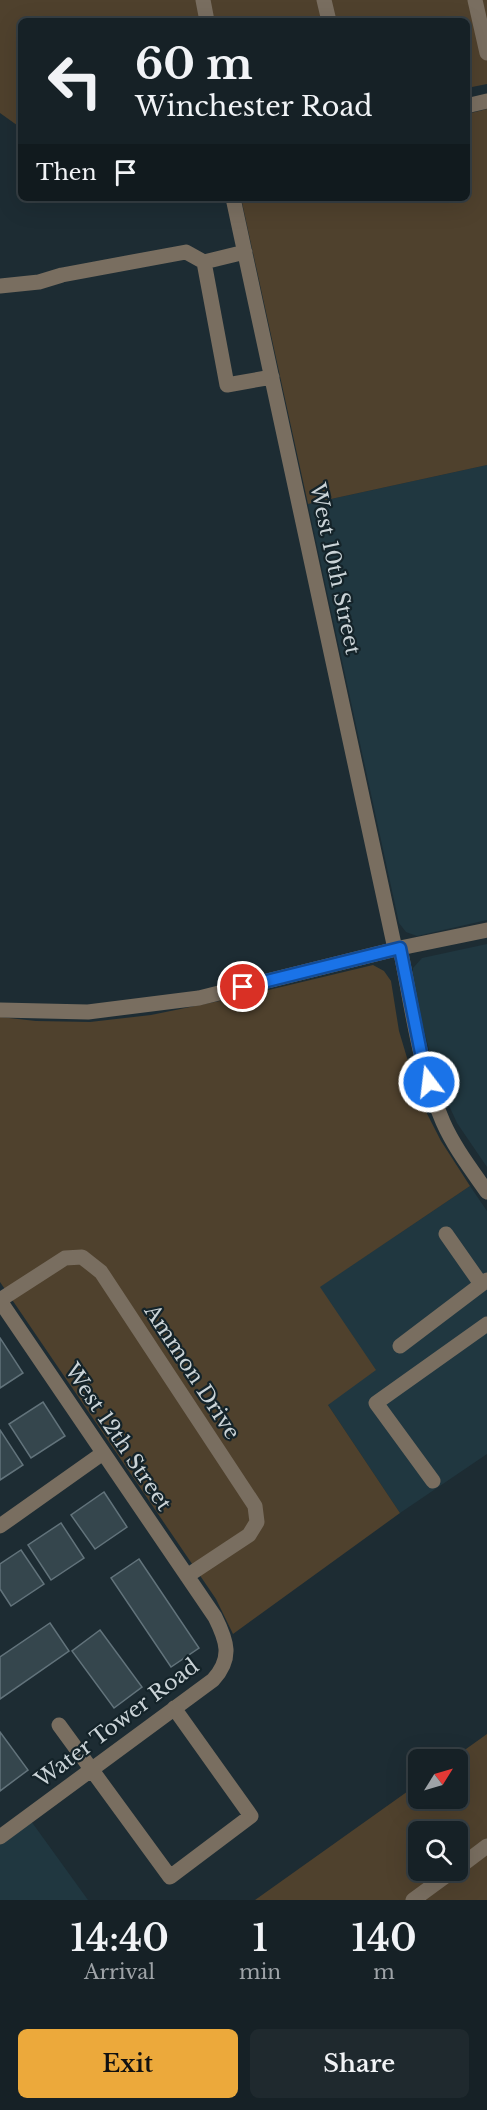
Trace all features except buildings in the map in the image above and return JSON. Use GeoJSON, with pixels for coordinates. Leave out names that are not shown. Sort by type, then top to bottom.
{"type":"FeatureCollection","features":[{"type":"Feature","properties":{"kind":"street"},"geometry":{"type":"LineString","coordinates":[[203,0],[206,18]]}},
{"type":"Feature","properties":{"kind":"street"},"geometry":{"type":"LineString","coordinates":[[324,0],[328,18]]}},
{"type":"Feature","properties":{"kind":"street"},"geometry":{"type":"LineString","coordinates":[[476,0],[487,53]]}},
{"type":"Feature","properties":{"kind":"street"},"geometry":{"type":"LineString","coordinates":[[470,105],[487,101]]}},
{"type":"Feature","properties":{"kind":"street","name":"West 10th Street"},"geometry":{"type":"LineString","coordinates":[[234,201],[424,1068],[443,1122],[458,1150],[487,1192]]}},
{"type":"Feature","properties":{"kind":"street"},"geometry":{"type":"LineString","coordinates":[[0,286],[39,282],[62,275],[186,252],[204,262],[245,252]]}},
{"type":"Feature","properties":{"kind":"street"},"geometry":{"type":"LineString","coordinates":[[204,262],[227,385],[272,377]]}},
{"type":"Feature","properties":{"kind":"street"},"geometry":{"type":"LineString","coordinates":[[0,1010],[88,1012],[199,998],[398,948],[487,930]]}},
{"type":"Feature","properties":{"kind":"street"},"geometry":{"type":"LineString","coordinates":[[400,1347],[484,1282],[446,1234]]}},
{"type":"Feature","properties":{"kind":"street","name":"Ammon Drive"},"geometry":{"type":"LineString","coordinates":[[0,1301],[65,1258],[82,1257],[101,1272],[255,1506],[257,1522],[249,1535],[187,1576]]}},
{"type":"Feature","properties":{"kind":"street","name":"West 12th Street"},"geometry":{"type":"LineString","coordinates":[[0,1301],[201,1596]]}},
{"type":"Feature","properties":{"kind":"street"},"geometry":{"type":"LineString","coordinates":[[433,1481],[376,1403],[487,1324]]}},
{"type":"Feature","properties":{"kind":"street"},"geometry":{"type":"LineString","coordinates":[[0,1526],[103,1453]]}},
{"type":"Feature","properties":{"kind":"street","name":"Water Tower Road"},"geometry":{"type":"LineString","coordinates":[[0,1837],[213,1680],[222,1670],[227,1648],[224,1634],[201,1596]]}},
{"type":"Feature","properties":{"kind":"street"},"geometry":{"type":"LineString","coordinates":[[59,1725],[170,1877],[251,1816],[174,1708]]}},
{"type":"Feature","properties":{"kind":"street"},"geometry":{"type":"LineString","coordinates":[[468,1860],[487,1846]]}},
{"type":"Feature","properties":{"kind":"street"},"geometry":{"type":"LineString","coordinates":[[413,1900],[439,1881]]}},
{"type":"Feature","properties":{"kind":"shaded area"},"geometry":{"type":"Polygon","coordinates":[[[0,0],[487,0],[487,84],[470,87],[470,18],[18,18],[18,126],[0,113],[0,0]]]}},
{"type":"Feature","properties":{"kind":"shaded area"},"geometry":{"type":"Polygon","coordinates":[[[487,109],[487,465],[308,504],[242,201],[470,201],[470,113],[487,109]]]}},
{"type":"Feature","properties":{"kind":"shaded area"},"geometry":{"type":"Polygon","coordinates":[[[487,465],[487,920],[417,936],[406,932],[399,923],[308,504],[487,465]]]}},
{"type":"Feature","properties":{"kind":"shaded area"},"geometry":{"type":"Polygon","coordinates":[[[487,944],[487,1167],[457,1123],[436,1077],[412,983],[413,968],[422,958],[487,944]]]}},
{"type":"Feature","properties":{"kind":"shaded area"},"geometry":{"type":"Polygon","coordinates":[[[373,965],[384,971],[391,981],[399,1031],[419,1098],[441,1141],[470,1186],[320,1287],[376,1370],[328,1405],[400,1513],[233,1634],[216,1599],[0,1282],[0,1017],[36,1021],[90,1022],[151,1015],[373,965]]]}},
{"type":"Feature","properties":{"kind":"shaded area"},"geometry":{"type":"Polygon","coordinates":[[[470,1186],[487,1211],[487,1454],[400,1513],[328,1405],[319,1287],[470,1186]]]}},
{"type":"Feature","properties":{"kind":"shaded area"},"geometry":{"type":"Polygon","coordinates":[[[487,1734],[487,1900],[255,1900],[408,1791],[408,1809],[468,1809],[468,1749],[466,1749],[487,1734]]]}},
{"type":"Feature","properties":{"kind":"shaded area"},"geometry":{"type":"Polygon","coordinates":[[[31,1821],[88,1900],[0,1900],[0,1843],[31,1821]]]}},
{"type":"Feature","properties":{"kind":"route"},"geometry":{"type":"LineString","coordinates":[[243,987],[400,948],[424,1068],[429,1082]]}}]}
